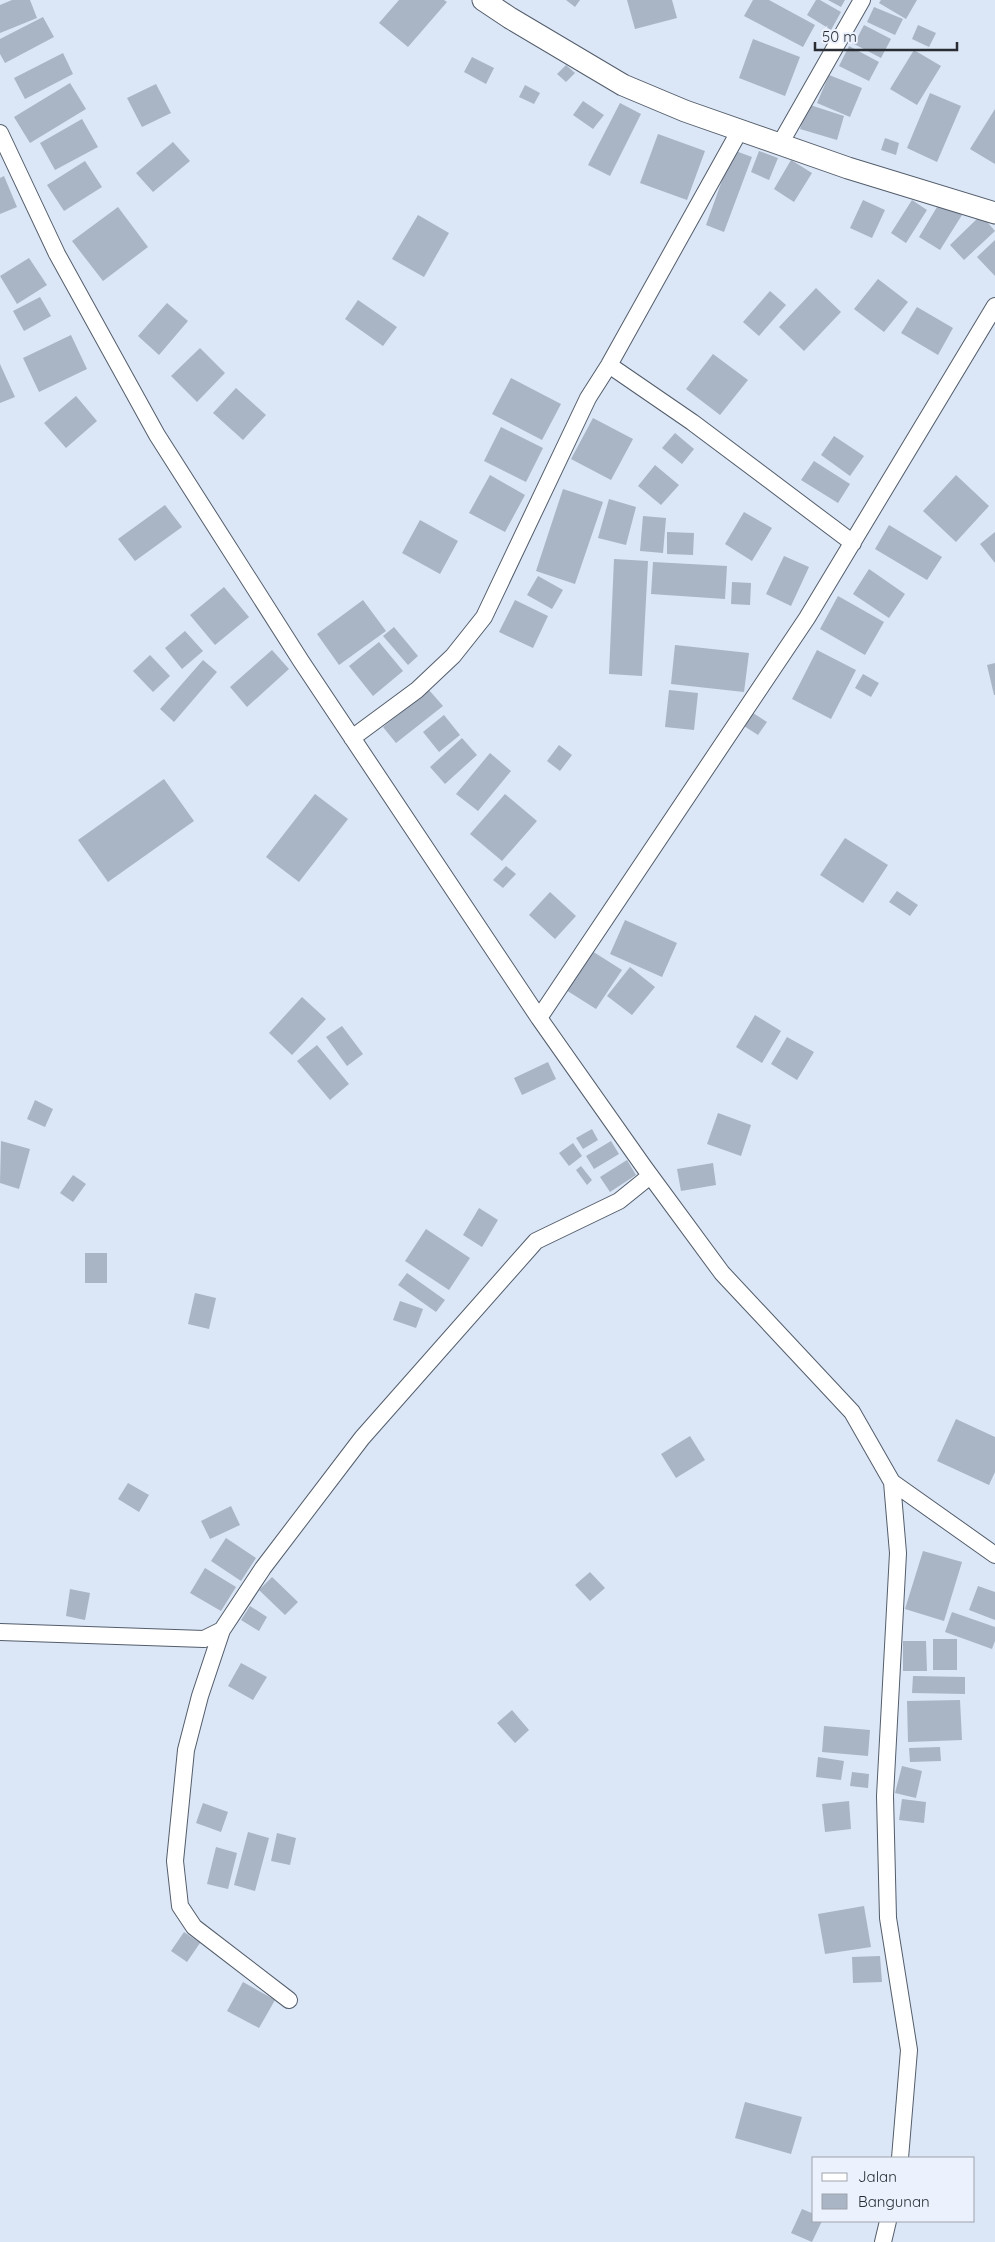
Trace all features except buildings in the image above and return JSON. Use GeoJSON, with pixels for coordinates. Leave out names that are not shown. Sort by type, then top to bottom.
{"type":"FeatureCollection","features":[{"type":"Feature","properties":{"kind":"street"},"geometry":{"type":"LineString","coordinates":[[483,0],[623,86],[685,112],[995,214]]}},
{"type":"Feature","properties":{"kind":"street"},"geometry":{"type":"LineString","coordinates":[[780,144],[862,0]]}},
{"type":"Feature","properties":{"kind":"street"},"geometry":{"type":"LineString","coordinates":[[352,738],[417,690],[453,656],[484,617],[588,398],[609,365],[740,130]]}},
{"type":"Feature","properties":{"kind":"street"},"geometry":{"type":"LineString","coordinates":[[0,133],[57,254],[157,435],[352,738],[539,1018],[650,1176],[722,1273],[852,1412],[892,1482],[898,1553],[885,1796],[888,1918],[909,2050],[900,2157]]}},
{"type":"Feature","properties":{"kind":"street"},"geometry":{"type":"LineString","coordinates":[[539,1018],[807,618],[995,306]]}},
{"type":"Feature","properties":{"kind":"street"},"geometry":{"type":"LineString","coordinates":[[609,365],[692,422],[853,543]]}},
{"type":"Feature","properties":{"kind":"street"},"geometry":{"type":"LineString","coordinates":[[289,2000],[194,1927],[180,1906],[175,1861],[186,1750],[200,1696],[222,1630],[263,1568],[362,1438],[536,1241],[619,1201],[650,1176]]}},
{"type":"Feature","properties":{"kind":"street"},"geometry":{"type":"LineString","coordinates":[[892,1482],[995,1555]]}},
{"type":"Feature","properties":{"kind":"street"},"geometry":{"type":"LineString","coordinates":[[0,1632],[204,1639],[222,1630]]}},
{"type":"Feature","properties":{"kind":"street"},"geometry":{"type":"LineString","coordinates":[[884,2242],[888,2222]]}}]}
